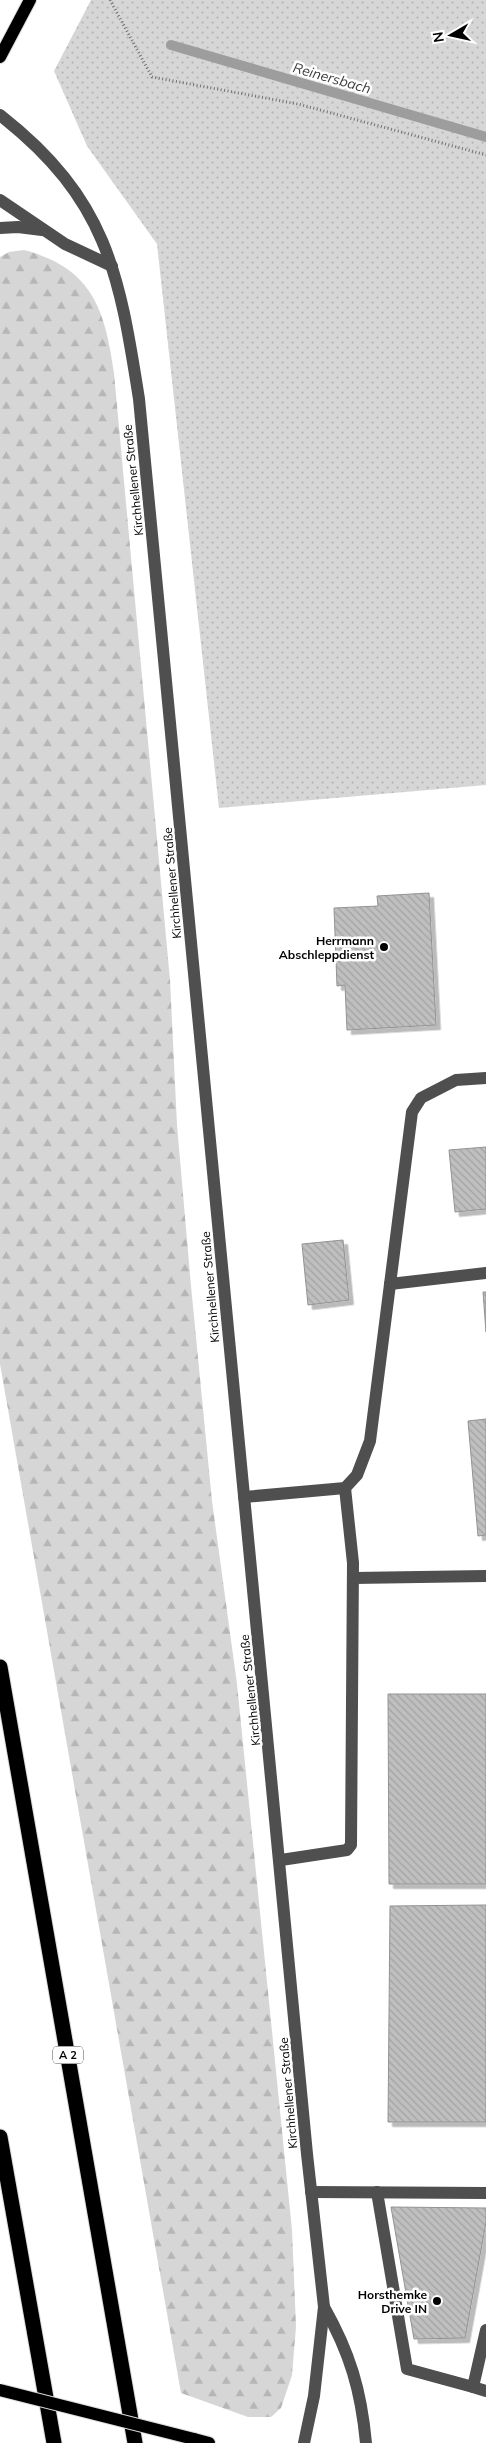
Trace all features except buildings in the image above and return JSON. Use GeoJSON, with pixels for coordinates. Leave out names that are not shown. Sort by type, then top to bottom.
{"type":"FeatureCollection","features":[{"type":"Feature","properties":{"kind":"highway","name":"A 2"},"geometry":{"type":"LineString","coordinates":[[0,1667],[136,2443]]}},
{"type":"Feature","properties":{"kind":"highway"},"geometry":{"type":"LineString","coordinates":[[0,2137],[54,2443]]}},
{"type":"Feature","properties":{"kind":"main road"},"geometry":{"type":"LineString","coordinates":[[0,57],[30,0]]}},
{"type":"Feature","properties":{"kind":"main road"},"geometry":{"type":"LineString","coordinates":[[0,2390],[209,2443]]}},
{"type":"Feature","properties":{"kind":"street","name":"Kirchhellener Straße"},"geometry":{"type":"LineString","coordinates":[[0,116],[62,173],[90,213],[112,266],[125,310],[139,399],[311,2192],[324,2307],[314,2396],[304,2443]]}},
{"type":"Feature","properties":{"kind":"street"},"geometry":{"type":"LineString","coordinates":[[0,200],[65,244],[112,266]]}},
{"type":"Feature","properties":{"kind":"street"},"geometry":{"type":"LineString","coordinates":[[0,228],[18,227],[45,231]]}},
{"type":"Feature","properties":{"kind":"street"},"geometry":{"type":"LineString","coordinates":[[244,1498],[345,1488],[358,1474],[370,1441],[412,1112],[422,1098],[456,1080],[486,1078]]}},
{"type":"Feature","properties":{"kind":"street"},"geometry":{"type":"LineString","coordinates":[[390,1284],[486,1273]]}},
{"type":"Feature","properties":{"kind":"street"},"geometry":{"type":"LineString","coordinates":[[280,1860],[347,1850],[351,1845],[353,1578],[345,1488]]}},
{"type":"Feature","properties":{"kind":"street"},"geometry":{"type":"LineString","coordinates":[[353,1578],[486,1576]]}},
{"type":"Feature","properties":{"kind":"street"},"geometry":{"type":"LineString","coordinates":[[311,2192],[486,2193]]}},
{"type":"Feature","properties":{"kind":"street"},"geometry":{"type":"LineString","coordinates":[[377,2192],[407,2369],[480,2389],[486,2330]]}},
{"type":"Feature","properties":{"kind":"street","name":"Kirchhellener Straße"},"geometry":{"type":"LineString","coordinates":[[324,2307],[342,2339],[357,2383],[366,2443]]}},
{"type":"Feature","properties":{"kind":"path"},"geometry":{"type":"LineString","coordinates":[[110,0],[152,77],[298,104],[486,156]]}},
{"type":"Feature","properties":{"kind":"green space"},"geometry":{"type":"Polygon","coordinates":[[[91,0],[486,0],[486,785],[219,808],[157,244],[87,146],[54,71],[91,0]]]}},
{"type":"Feature","properties":{"kind":"green space"},"geometry":{"type":"Polygon","coordinates":[[[24,250],[47,258],[65,268],[80,280],[91,294],[106,329],[114,373],[170,980],[177,1125],[191,1286],[212,1501],[237,1684],[292,2230],[296,2327],[292,2375],[281,2408],[271,2417],[248,2417],[181,2393],[0,1364],[0,257],[9,252],[24,250]]]}},
{"type":"Feature","properties":{"kind":"waterway","name":"Reinersbach"},"geometry":{"type":"LineString","coordinates":[[171,45],[486,137]]}},
{"type":"Feature","properties":{"kind":"place","name":"Herrmann Abschleppdienst"},"geometry":{"type":"Point","coordinates":[384,947]}},
{"type":"Feature","properties":{"kind":"place","name":"Horsthemke Drive IN"},"geometry":{"type":"Point","coordinates":[437,2301]}}]}
